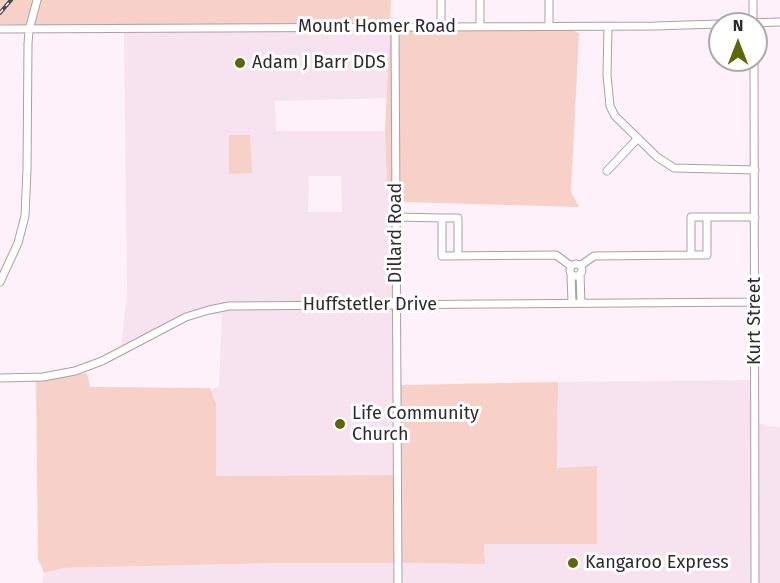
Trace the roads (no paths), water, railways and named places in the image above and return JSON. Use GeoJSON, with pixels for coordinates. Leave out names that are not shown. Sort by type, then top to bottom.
{"type":"FeatureCollection","features":[{"type":"Feature","properties":{"kind":"street"},"geometry":{"type":"LineString","coordinates":[[0,282],[18,243],[26,208],[29,30],[37,0]]}},
{"type":"Feature","properties":{"kind":"street"},"geometry":{"type":"LineString","coordinates":[[441,0],[441,27]]}},
{"type":"Feature","properties":{"kind":"street"},"geometry":{"type":"LineString","coordinates":[[480,0],[480,26]]}},
{"type":"Feature","properties":{"kind":"street"},"geometry":{"type":"LineString","coordinates":[[549,0],[549,26]]}},
{"type":"Feature","properties":{"kind":"street","name":"Mount Homer Road"},"geometry":{"type":"LineString","coordinates":[[0,29],[708,24]]}},
{"type":"Feature","properties":{"kind":"street"},"geometry":{"type":"LineString","coordinates":[[608,26],[607,75],[610,106],[615,116],[662,162],[674,168],[754,170]]}},
{"type":"Feature","properties":{"kind":"street","name":"Dillard Road"},"geometry":{"type":"LineString","coordinates":[[395,27],[398,583]]}},
{"type":"Feature","properties":{"kind":"street","name":"Kurt Street"},"geometry":{"type":"LineString","coordinates":[[754,72],[754,583]]}},
{"type":"Feature","properties":{"kind":"street"},"geometry":{"type":"LineString","coordinates":[[607,171],[639,138]]}},
{"type":"Feature","properties":{"kind":"street"},"geometry":{"type":"LineString","coordinates":[[692,255],[691,217],[754,217]]}},
{"type":"Feature","properties":{"kind":"street"},"geometry":{"type":"LineString","coordinates":[[570,267],[583,264],[594,256],[707,255],[707,217]]}},
{"type":"Feature","properties":{"kind":"street"},"geometry":{"type":"LineString","coordinates":[[396,218],[458,218],[458,255]]}},
{"type":"Feature","properties":{"kind":"street"},"geometry":{"type":"LineString","coordinates":[[442,218],[442,256],[556,255],[570,267],[574,276],[580,274]]}},
{"type":"Feature","properties":{"kind":"street"},"geometry":{"type":"LineString","coordinates":[[581,303],[580,274],[583,264]]}},
{"type":"Feature","properties":{"kind":"street"},"geometry":{"type":"LineString","coordinates":[[570,267],[572,303]]}},
{"type":"Feature","properties":{"kind":"street"},"geometry":{"type":"LineString","coordinates":[[572,295],[581,295]]}},
{"type":"Feature","properties":{"kind":"street","name":"Huffstetler Drive"},"geometry":{"type":"LineString","coordinates":[[0,378],[43,377],[75,371],[102,361],[186,317],[209,310],[256,305],[754,302]]}},
{"type":"Feature","properties":{"kind":"railway"},"geometry":{"type":"LineString","coordinates":[[0,13],[11,0]]}},
{"type":"Feature","properties":{"kind":"place","name":"Adam J Barr DDS"},"geometry":{"type":"Point","coordinates":[240,63]}},
{"type":"Feature","properties":{"kind":"place","name":"Life Community Church"},"geometry":{"type":"Point","coordinates":[340,424]}},
{"type":"Feature","properties":{"kind":"place","name":"Kangaroo Express"},"geometry":{"type":"Point","coordinates":[573,563]}}]}
